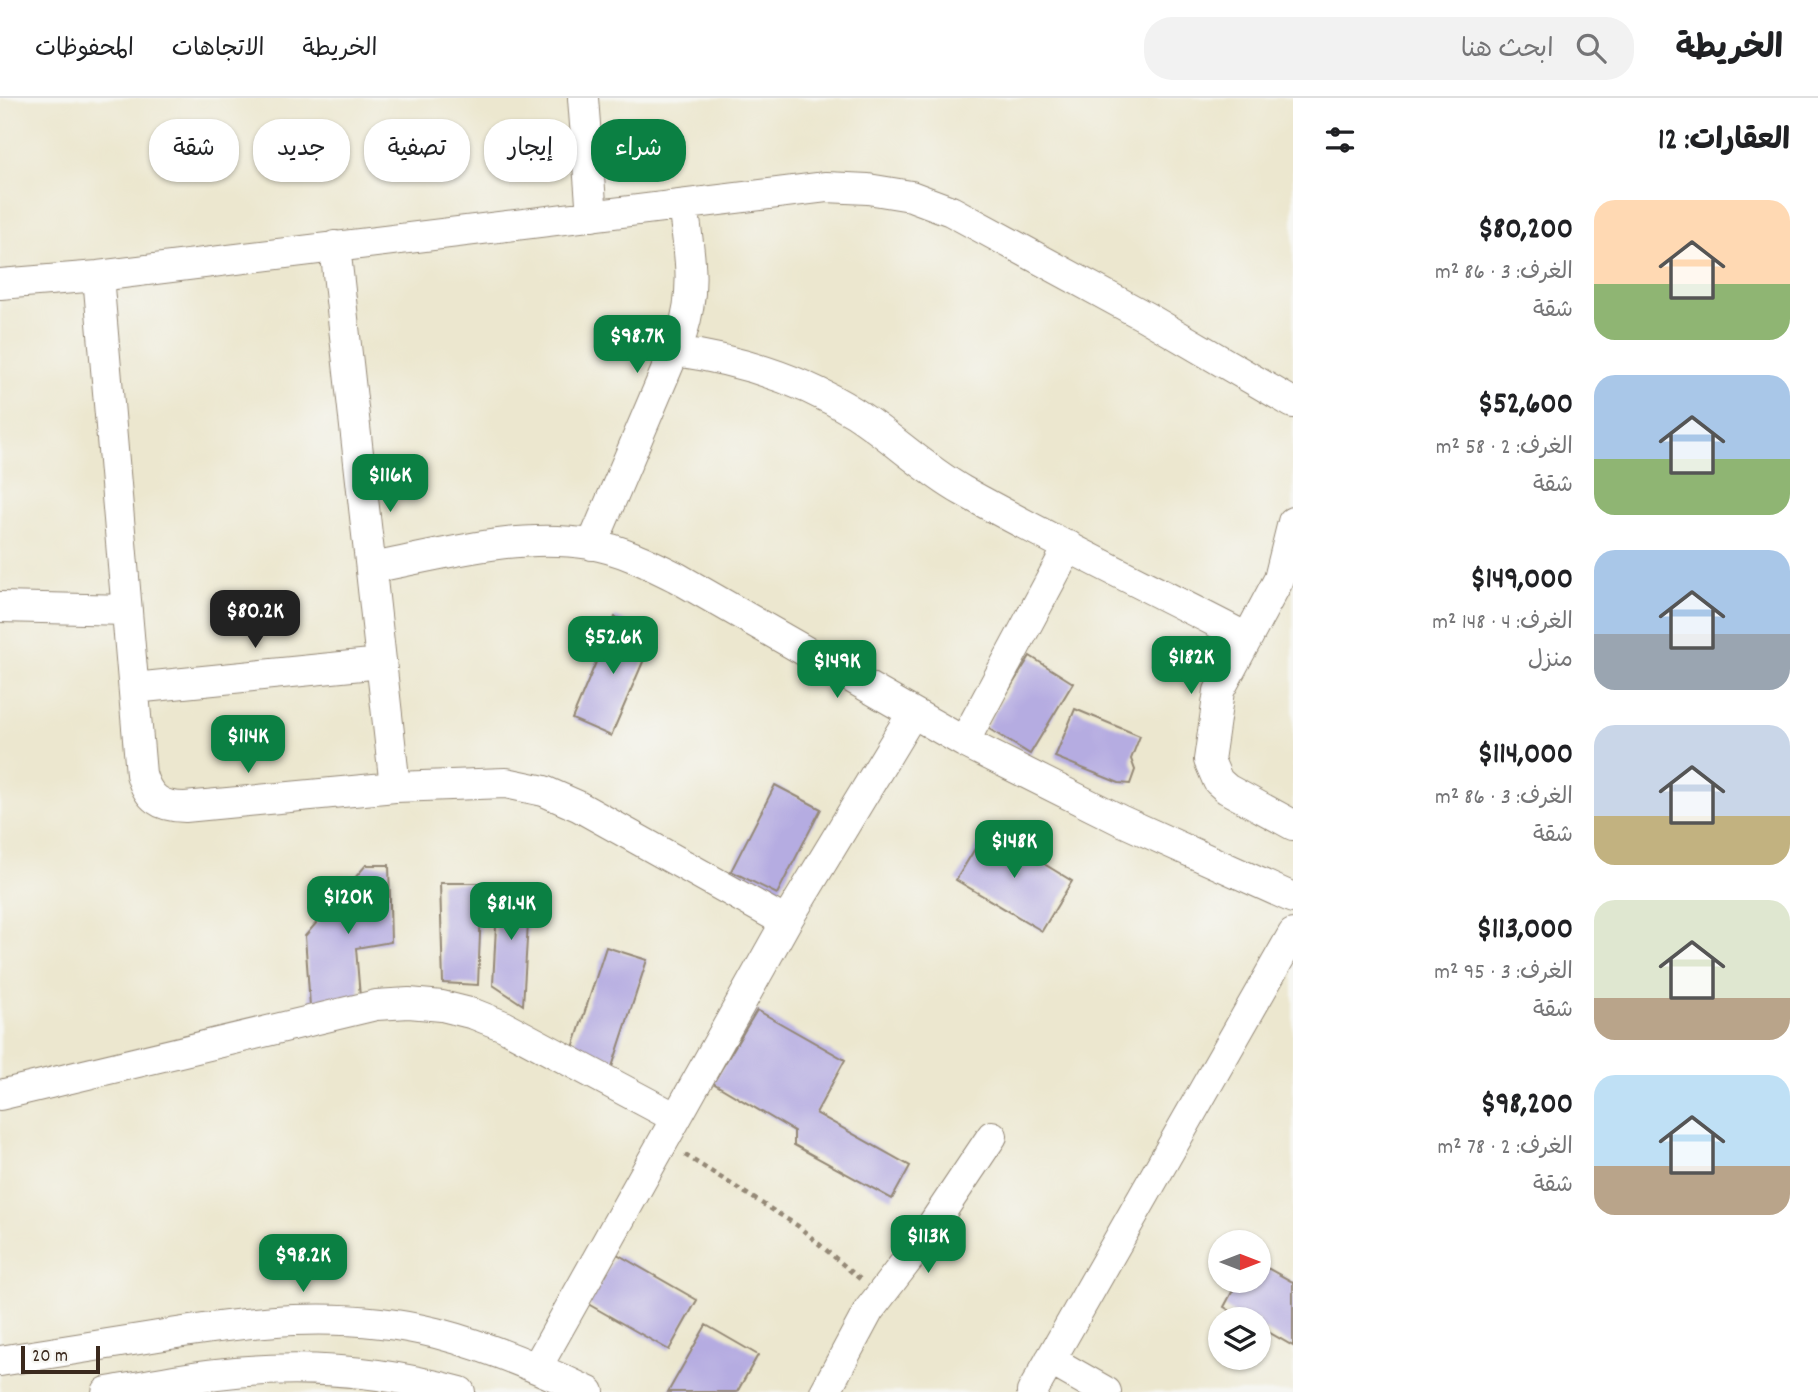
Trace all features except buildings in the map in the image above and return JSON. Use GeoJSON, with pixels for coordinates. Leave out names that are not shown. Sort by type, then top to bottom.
{"type":"FeatureCollection","features":[{"type":"Feature","properties":{"kind":"street"},"geometry":{"type":"LineString","coordinates":[[583,98],[592,216]]}},
{"type":"Feature","properties":{"kind":"street"},"geometry":{"type":"LineString","coordinates":[[0,284],[98,276],[826,187],[868,189],[911,196],[951,211],[1146,317],[1293,403]]}},
{"type":"Feature","properties":{"kind":"street"},"geometry":{"type":"LineString","coordinates":[[592,545],[675,351],[688,313],[692,272],[683,205]]}},
{"type":"Feature","properties":{"kind":"street"},"geometry":{"type":"LineString","coordinates":[[335,246],[395,787]]}},
{"type":"Feature","properties":{"kind":"street"},"geometry":{"type":"LineString","coordinates":[[98,276],[141,774],[146,789],[156,800],[170,807],[395,787],[506,783],[544,791],[578,806],[786,922]]}},
{"type":"Feature","properties":{"kind":"street"},"geometry":{"type":"LineString","coordinates":[[675,351],[713,356],[750,366],[821,394],[855,413],[936,475],[1247,638]]}},
{"type":"Feature","properties":{"kind":"street"},"geometry":{"type":"LineString","coordinates":[[1293,522],[1279,579],[1219,691],[1209,760],[1218,781],[1227,789],[1293,825]]}},
{"type":"Feature","properties":{"kind":"street"},"geometry":{"type":"LineString","coordinates":[[371,568],[510,542],[554,540],[592,545],[637,558],[676,577],[964,742],[1120,820],[1293,898]]}},
{"type":"Feature","properties":{"kind":"street"},"geometry":{"type":"LineString","coordinates":[[964,742],[1069,546]]}},
{"type":"Feature","properties":{"kind":"street"},"geometry":{"type":"LineString","coordinates":[[0,607],[127,610]]}},
{"type":"Feature","properties":{"kind":"street"},"geometry":{"type":"LineString","coordinates":[[134,688],[381,663]]}},
{"type":"Feature","properties":{"kind":"street"},"geometry":{"type":"LineString","coordinates":[[537,1367],[786,922],[912,714]]}},
{"type":"Feature","properties":{"kind":"street"},"geometry":{"type":"LineString","coordinates":[[1032,1392],[1293,934]]}},
{"type":"Feature","properties":{"kind":"street"},"geometry":{"type":"LineString","coordinates":[[0,1095],[376,1005],[409,1003],[442,1006],[474,1014],[504,1026],[670,1130]]}},
{"type":"Feature","properties":{"kind":"street"},"geometry":{"type":"LineString","coordinates":[[825,1392],[878,1296],[919,1245],[992,1136]]}},
{"type":"Feature","properties":{"kind":"street"},"geometry":{"type":"LineString","coordinates":[[0,1361],[258,1321],[317,1319],[376,1322],[434,1332],[490,1348],[589,1392]]}},
{"type":"Feature","properties":{"kind":"street"},"geometry":{"type":"LineString","coordinates":[[1050,1360],[1106,1392]]}},
{"type":"Feature","properties":{"kind":"street"},"geometry":{"type":"LineString","coordinates":[[112,1392],[216,1374],[313,1369],[361,1372],[460,1392]]}},
{"type":"Feature","properties":{"kind":"path"},"geometry":{"type":"LineString","coordinates":[[670,1130],[798,1226],[878,1296]]}}]}
